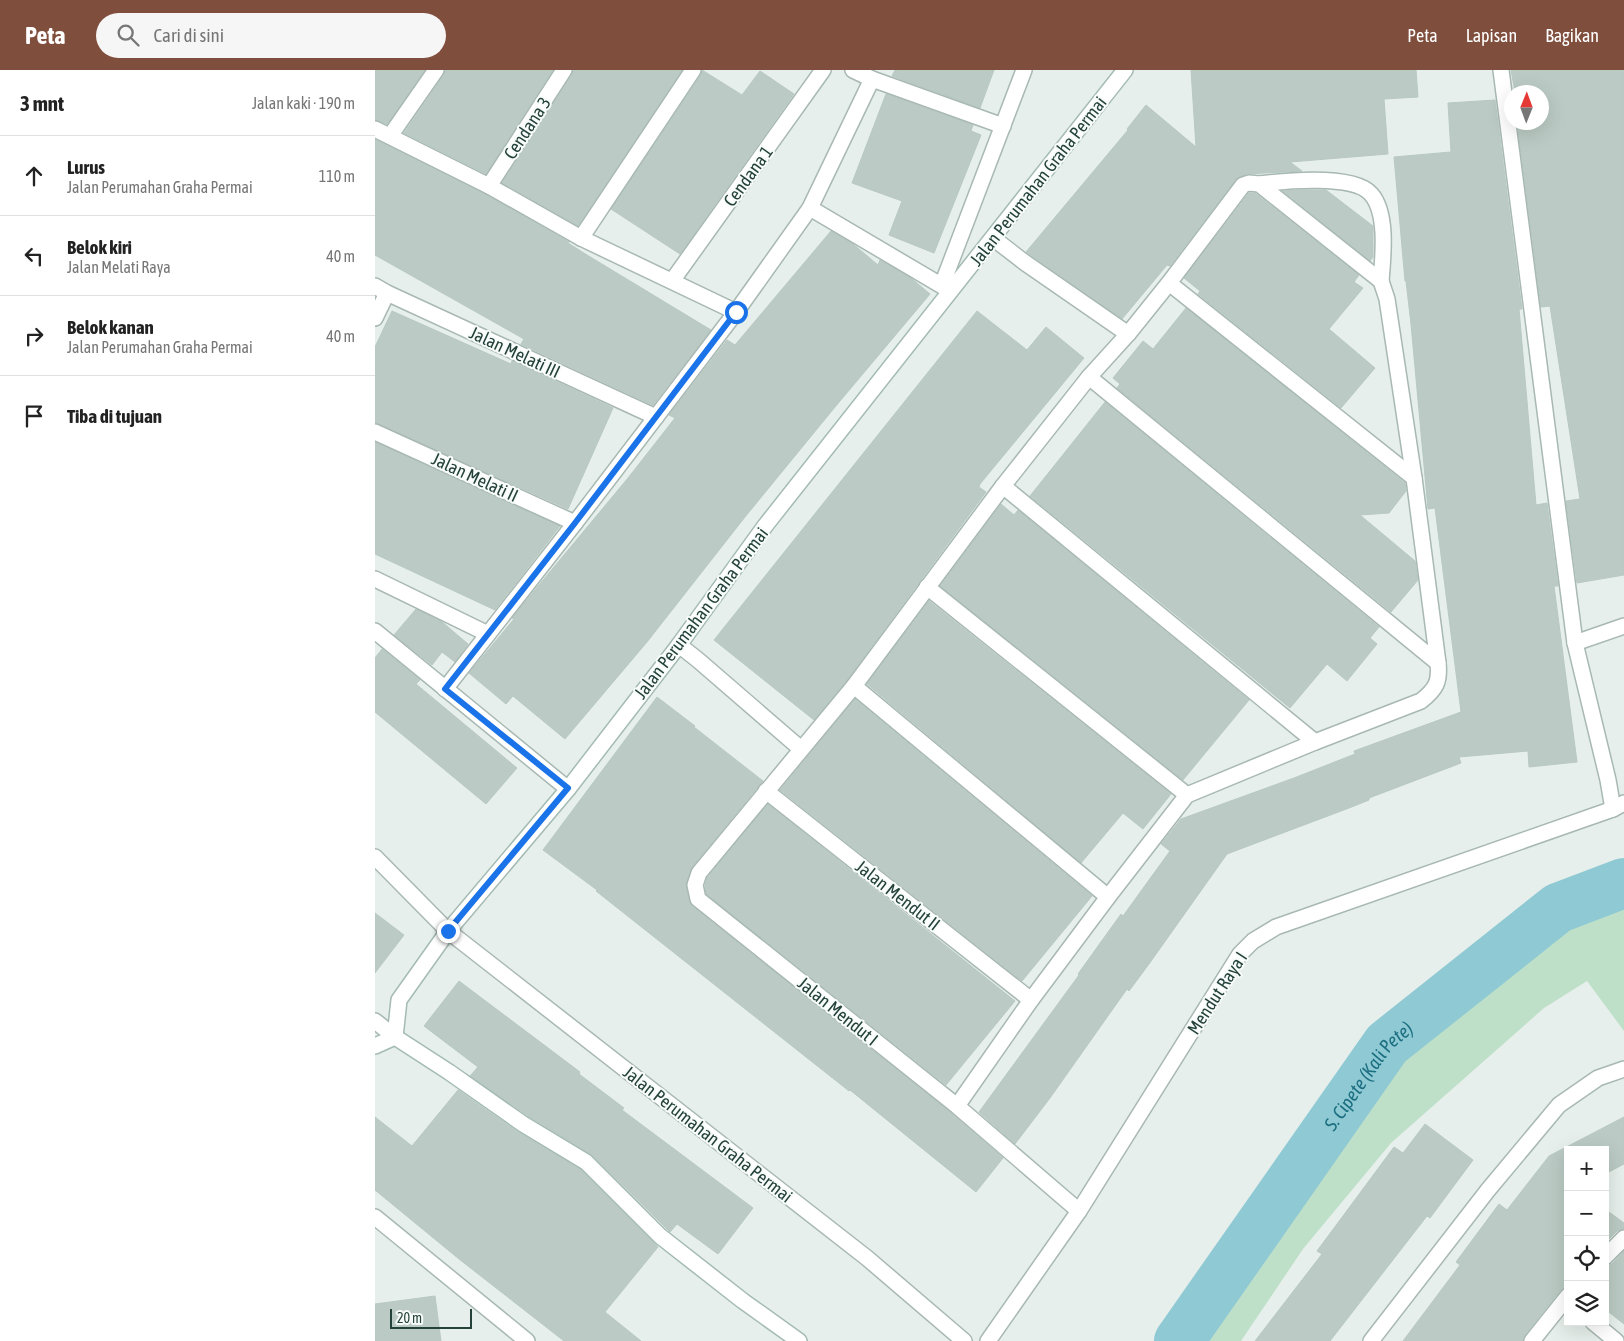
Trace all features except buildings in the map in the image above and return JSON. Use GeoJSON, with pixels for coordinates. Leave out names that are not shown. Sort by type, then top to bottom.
{"type":"FeatureCollection","features":[{"type":"Feature","properties":{"kind":"street"},"geometry":{"type":"LineString","coordinates":[[390,136],[435,70]]}},
{"type":"Feature","properties":{"kind":"street","name":"Cendana 3"},"geometry":{"type":"LineString","coordinates":[[489,186],[565,70]]}},
{"type":"Feature","properties":{"kind":"street"},"geometry":{"type":"LineString","coordinates":[[581,238],[693,70]]}},
{"type":"Feature","properties":{"kind":"street","name":"Cendana 1"},"geometry":{"type":"LineString","coordinates":[[672,281],[823,70]]}},
{"type":"Feature","properties":{"kind":"street"},"geometry":{"type":"LineString","coordinates":[[853,70],[872,79],[1003,126]]}},
{"type":"Feature","properties":{"kind":"street","name":"Jalan Perumahan Graha Permai"},"geometry":{"type":"LineString","coordinates":[[946,288],[1024,70]]}},
{"type":"Feature","properties":{"kind":"street","name":"Jalan Perumahan Graha Permai"},"geometry":{"type":"LineString","coordinates":[[395,1037],[399,1000],[448,931],[568,788],[679,645],[765,526],[946,288],[993,238],[1125,70]]}},
{"type":"Feature","properties":{"kind":"street"},"geometry":{"type":"LineString","coordinates":[[1501,70],[1575,643],[1608,780],[1618,806]]}},
{"type":"Feature","properties":{"kind":"street"},"geometry":{"type":"LineString","coordinates":[[445,689],[736,312],[811,208],[872,79]]}},
{"type":"Feature","properties":{"kind":"street"},"geometry":{"type":"LineString","coordinates":[[375,129],[489,186],[581,238],[736,312]]}},
{"type":"Feature","properties":{"kind":"street"},"geometry":{"type":"LineString","coordinates":[[766,791],[853,686],[1003,486],[1089,377],[1128,334],[1169,283],[1243,185],[1285,181],[1345,182],[1361,185],[1372,194],[1379,208],[1383,229],[1381,281],[1387,299],[1414,478],[1439,672],[1436,685],[1431,693],[1421,701],[1187,795],[1108,896],[1031,1000],[957,1106]]}},
{"type":"Feature","properties":{"kind":"street"},"geometry":{"type":"LineString","coordinates":[[1259,184],[1381,281]]}},
{"type":"Feature","properties":{"kind":"street"},"geometry":{"type":"LineString","coordinates":[[811,208],[946,288]]}},
{"type":"Feature","properties":{"kind":"street"},"geometry":{"type":"LineString","coordinates":[[993,238],[1128,334]]}},
{"type":"Feature","properties":{"kind":"street"},"geometry":{"type":"LineString","coordinates":[[1169,283],[1414,478]]}},
{"type":"Feature","properties":{"kind":"street"},"geometry":{"type":"LineString","coordinates":[[375,318],[381,290]]}},
{"type":"Feature","properties":{"kind":"street","name":"Jalan Melati III"},"geometry":{"type":"LineString","coordinates":[[381,290],[656,417]]}},
{"type":"Feature","properties":{"kind":"street"},"geometry":{"type":"LineString","coordinates":[[1089,377],[1438,663]]}},
{"type":"Feature","properties":{"kind":"street","name":"Jalan Melati II"},"geometry":{"type":"LineString","coordinates":[[375,432],[575,523]]}},
{"type":"Feature","properties":{"kind":"street"},"geometry":{"type":"LineString","coordinates":[[1003,486],[1315,742]]}},
{"type":"Feature","properties":{"kind":"street"},"geometry":{"type":"LineString","coordinates":[[375,579],[488,634]]}},
{"type":"Feature","properties":{"kind":"street"},"geometry":{"type":"LineString","coordinates":[[927,587],[1187,795]]}},
{"type":"Feature","properties":{"kind":"street"},"geometry":{"type":"LineString","coordinates":[[1575,643],[1624,626]]}},
{"type":"Feature","properties":{"kind":"street"},"geometry":{"type":"LineString","coordinates":[[375,631],[568,788]]}},
{"type":"Feature","properties":{"kind":"street"},"geometry":{"type":"LineString","coordinates":[[679,645],[705,665],[801,749]]}},
{"type":"Feature","properties":{"kind":"street"},"geometry":{"type":"LineString","coordinates":[[853,686],[1108,896]]}},
{"type":"Feature","properties":{"kind":"street","name":"Jalan Mendut II"},"geometry":{"type":"LineString","coordinates":[[766,791],[1031,1000]]}},
{"type":"Feature","properties":{"kind":"street","name":"Jalan Mendut I"},"geometry":{"type":"LineString","coordinates":[[766,791],[699,873],[695,885],[698,899],[957,1106],[1079,1211]]}},
{"type":"Feature","properties":{"kind":"street","name":"Mendut Raya I"},"geometry":{"type":"LineString","coordinates":[[988,1341],[1079,1211],[1240,954],[1253,941],[1276,927],[1618,806]]}},
{"type":"Feature","properties":{"kind":"street"},"geometry":{"type":"LineString","coordinates":[[375,857],[448,931]]}},
{"type":"Feature","properties":{"kind":"street","name":"Jalan Perumahan Graha Permai"},"geometry":{"type":"LineString","coordinates":[[448,931],[867,1258],[964,1341]]}},
{"type":"Feature","properties":{"kind":"street"},"geometry":{"type":"LineString","coordinates":[[375,1021],[395,1037],[523,1124],[585,1162],[659,1236],[743,1301],[799,1341]]}},
{"type":"Feature","properties":{"kind":"street"},"geometry":{"type":"LineString","coordinates":[[375,1046],[395,1037]]}},
{"type":"Feature","properties":{"kind":"street"},"geometry":{"type":"LineString","coordinates":[[1371,1341],[1488,1190],[1559,1105],[1598,1078],[1624,1069]]}},
{"type":"Feature","properties":{"kind":"street"},"geometry":{"type":"LineString","coordinates":[[378,1223],[526,1340]]}},
{"type":"Feature","properties":{"kind":"street"},"geometry":{"type":"LineString","coordinates":[[1609,1254],[1624,1238]]}},
{"type":"Feature","properties":{"kind":"street"},"geometry":{"type":"LineString","coordinates":[[1532,1341],[1564,1303]]}},
{"type":"Feature","properties":{"kind":"street"},"geometry":{"type":"LineString","coordinates":[[1598,1326],[1617,1341]]}},
{"type":"Feature","properties":{"kind":"street"},"geometry":{"type":"LineString","coordinates":[[507,1341],[526,1340]]}},
{"type":"Feature","properties":{"kind":"green space"},"geometry":{"type":"Polygon","coordinates":[[[1624,883],[1624,1031],[1587,981],[1544,1008],[1391,1143],[1303,1249],[1241,1341],[1184,1341],[1387,1044],[1558,908],[1624,883]]]}},
{"type":"Feature","properties":{"kind":"waterway","name":"S. Cipete (Kali Pete)"},"geometry":{"type":"LineString","coordinates":[[1179,1341],[1387,1044],[1558,908],[1624,883]]}},
{"type":"Feature","properties":{"kind":"route"},"geometry":{"type":"LineString","coordinates":[[448,931],[568,788],[445,689],[736,312]]}}]}
